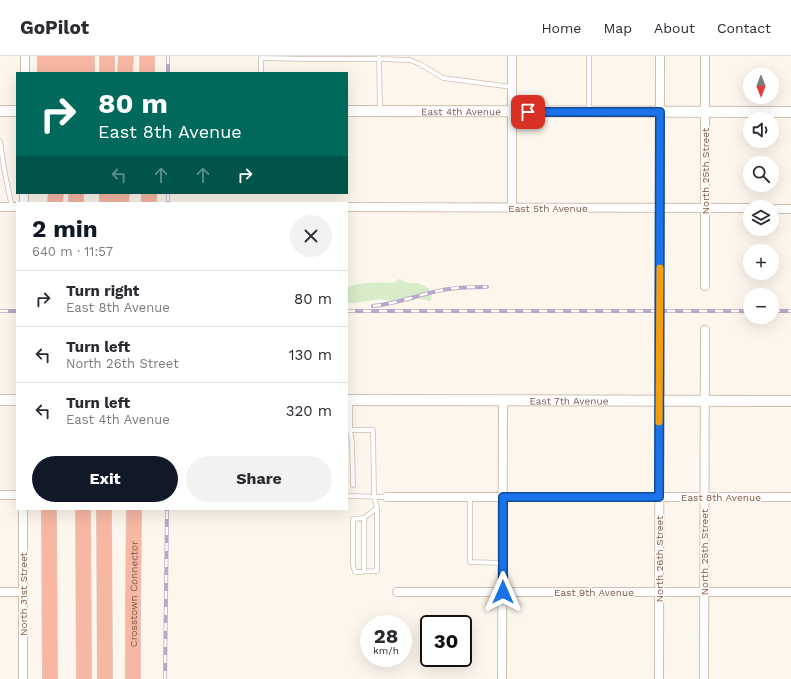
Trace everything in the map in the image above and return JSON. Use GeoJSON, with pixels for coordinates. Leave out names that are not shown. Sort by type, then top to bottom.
{"type":"FeatureCollection","features":[{"type":"Feature","properties":{"kind":"highway"},"geometry":{"type":"LineString","coordinates":[[45,56],[45,72]]}},
{"type":"Feature","properties":{"kind":"highway"},"geometry":{"type":"LineString","coordinates":[[59,56],[59,72]]}},
{"type":"Feature","properties":{"kind":"highway"},"geometry":{"type":"LineString","coordinates":[[73,56],[73,72]]}},
{"type":"Feature","properties":{"kind":"highway"},"geometry":{"type":"LineString","coordinates":[[87,56],[87,72]]}},
{"type":"Feature","properties":{"kind":"highway"},"geometry":{"type":"LineString","coordinates":[[107,56],[107,72]]}},
{"type":"Feature","properties":{"kind":"highway"},"geometry":{"type":"LineString","coordinates":[[125,72],[126,56]]}},
{"type":"Feature","properties":{"kind":"highway"},"geometry":{"type":"LineString","coordinates":[[130,56],[131,72]]}},
{"type":"Feature","properties":{"kind":"highway"},"geometry":{"type":"LineString","coordinates":[[146,56],[147,72]]}},
{"type":"Feature","properties":{"kind":"highway"},"geometry":{"type":"LineString","coordinates":[[49,510],[50,679]]}},
{"type":"Feature","properties":{"kind":"highway"},"geometry":{"type":"LineString","coordinates":[[83,510],[84,679]]}},
{"type":"Feature","properties":{"kind":"highway"},"geometry":{"type":"LineString","coordinates":[[104,510],[105,679]]}},
{"type":"Feature","properties":{"kind":"highway","name":"Crosstown Connector"},"geometry":{"type":"LineString","coordinates":[[133,679],[134,510]]}},
{"type":"Feature","properties":{"kind":"street"},"geometry":{"type":"LineString","coordinates":[[25,56],[25,72]]}},
{"type":"Feature","properties":{"kind":"street"},"geometry":{"type":"LineString","coordinates":[[512,56],[512,208]]}},
{"type":"Feature","properties":{"kind":"street","name":"North 26th Street"},"geometry":{"type":"LineString","coordinates":[[659,679],[660,56]]}},
{"type":"Feature","properties":{"kind":"street","name":"North 25th Street"},"geometry":{"type":"LineString","coordinates":[[705,286],[706,56]]}},
{"type":"Feature","properties":{"kind":"street"},"geometry":{"type":"LineString","coordinates":[[0,111],[16,111]]}},
{"type":"Feature","properties":{"kind":"street","name":"East 4th Avenue"},"geometry":{"type":"LineString","coordinates":[[348,111],[791,112]]}},
{"type":"Feature","properties":{"kind":"street"},"geometry":{"type":"LineString","coordinates":[[0,207],[15,207]]}},
{"type":"Feature","properties":{"kind":"street","name":"East 5th Avenue"},"geometry":{"type":"LineString","coordinates":[[348,207],[743,208]]}},
{"type":"Feature","properties":{"kind":"street"},"geometry":{"type":"LineString","coordinates":[[779,208],[791,208]]}},
{"type":"Feature","properties":{"kind":"street","name":"North 25th Street"},"geometry":{"type":"LineString","coordinates":[[704,679],[705,330]]}},
{"type":"Feature","properties":{"kind":"street"},"geometry":{"type":"LineString","coordinates":[[0,400],[16,400]]}},
{"type":"Feature","properties":{"kind":"street","name":"East 7th Avenue"},"geometry":{"type":"LineString","coordinates":[[348,400],[791,401]]}},
{"type":"Feature","properties":{"kind":"street"},"geometry":{"type":"LineString","coordinates":[[502,679],[503,401]]}},
{"type":"Feature","properties":{"kind":"street"},"geometry":{"type":"LineString","coordinates":[[0,495],[16,495]]}},
{"type":"Feature","properties":{"kind":"street","name":"East 8th Avenue"},"geometry":{"type":"LineString","coordinates":[[388,497],[791,498]]}},
{"type":"Feature","properties":{"kind":"street","name":"North 31st Street"},"geometry":{"type":"LineString","coordinates":[[23,510],[23,679]]}},
{"type":"Feature","properties":{"kind":"street"},"geometry":{"type":"LineString","coordinates":[[0,592],[23,592]]}},
{"type":"Feature","properties":{"kind":"street","name":"East 9th Avenue"},"geometry":{"type":"LineString","coordinates":[[397,592],[791,592]]}},
{"type":"Feature","properties":{"kind":"lane"},"geometry":{"type":"LineString","coordinates":[[589,56],[589,112]]}},
{"type":"Feature","properties":{"kind":"lane"},"geometry":{"type":"LineString","coordinates":[[261,72],[261,58],[306,59],[379,57],[410,60],[420,64],[443,78],[512,87]]}},
{"type":"Feature","properties":{"kind":"lane"},"geometry":{"type":"LineString","coordinates":[[379,57],[380,112]]}},
{"type":"Feature","properties":{"kind":"lane"},"geometry":{"type":"LineString","coordinates":[[0,141],[5,174],[15,207]]}},
{"type":"Feature","properties":{"kind":"lane"},"geometry":{"type":"LineString","coordinates":[[348,400],[352,443],[353,485]]}},
{"type":"Feature","properties":{"kind":"lane"},"geometry":{"type":"LineString","coordinates":[[350,430],[373,430],[374,496],[377,508],[378,571],[355,572],[353,565],[353,519],[364,518],[377,508]]}},
{"type":"Feature","properties":{"kind":"lane"},"geometry":{"type":"LineString","coordinates":[[348,496],[388,497]]}},
{"type":"Feature","properties":{"kind":"lane"},"geometry":{"type":"LineString","coordinates":[[470,497],[470,562],[503,563]]}},
{"type":"Feature","properties":{"kind":"lane"},"geometry":{"type":"LineString","coordinates":[[364,518],[364,572]]}},
{"type":"Feature","properties":{"kind":"green space"},"geometry":{"type":"Polygon","coordinates":[[[399,279],[407,283],[418,283],[429,289],[432,295],[431,301],[419,299],[397,302],[380,299],[348,303],[348,288],[351,286],[369,283],[393,283],[399,279]]]}},
{"type":"Feature","properties":{"kind":"railway"},"geometry":{"type":"LineString","coordinates":[[168,56],[168,72]]}},
{"type":"Feature","properties":{"kind":"railway"},"geometry":{"type":"LineString","coordinates":[[168,194],[168,202]]}},
{"type":"Feature","properties":{"kind":"railway"},"geometry":{"type":"LineString","coordinates":[[373,306],[448,289],[487,287]]}},
{"type":"Feature","properties":{"kind":"railway"},"geometry":{"type":"LineString","coordinates":[[0,311],[16,311]]}},
{"type":"Feature","properties":{"kind":"railway"},"geometry":{"type":"LineString","coordinates":[[348,311],[743,311]]}},
{"type":"Feature","properties":{"kind":"railway"},"geometry":{"type":"LineString","coordinates":[[779,311],[791,311]]}},
{"type":"Feature","properties":{"kind":"railway"},"geometry":{"type":"LineString","coordinates":[[165,679],[167,510]]}},
{"type":"Feature","properties":{"kind":"slow traffic"},"geometry":{"type":"LineString","coordinates":[[659,422],[660,268]]}},
{"type":"Feature","properties":{"kind":"route"},"geometry":{"type":"LineString","coordinates":[[503,592],[503,497],[659,497],[660,112],[528,112]]}}]}
